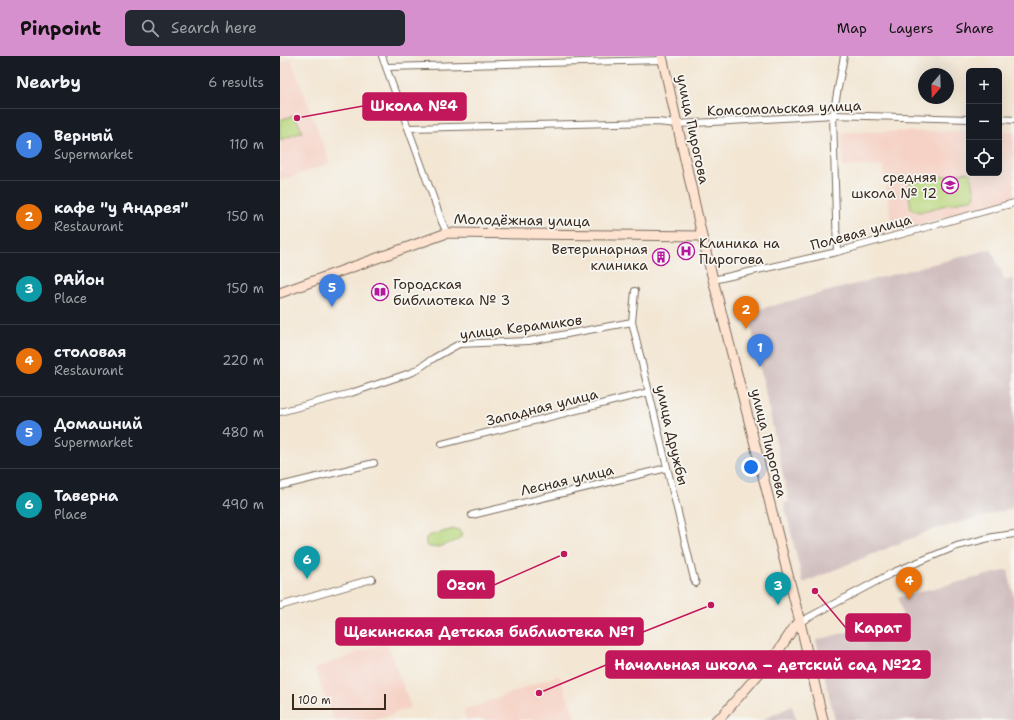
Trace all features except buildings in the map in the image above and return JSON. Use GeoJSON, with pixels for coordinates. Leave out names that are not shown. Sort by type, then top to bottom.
{"type":"FeatureCollection","features":[{"type":"Feature","properties":{"kind":"street"},"geometry":{"type":"LineString","coordinates":[[382,56],[447,233]]}},
{"type":"Feature","properties":{"kind":"street"},"geometry":{"type":"LineString","coordinates":[[837,252],[833,115],[844,56]]}},
{"type":"Feature","properties":{"kind":"street"},"geometry":{"type":"LineString","coordinates":[[386,67],[663,58]]}},
{"type":"Feature","properties":{"kind":"street","name":"улица Пирогова"},"geometry":{"type":"LineString","coordinates":[[663,58],[702,236],[800,622],[823,720]]}},
{"type":"Feature","properties":{"kind":"street","name":"Комсомольская улица"},"geometry":{"type":"LineString","coordinates":[[408,128],[657,122],[677,124],[833,115],[966,119]]}},
{"type":"Feature","properties":{"kind":"street"},"geometry":{"type":"LineString","coordinates":[[1002,119],[1014,120]]}},
{"type":"Feature","properties":{"kind":"street","name":"Полевая улица"},"geometry":{"type":"LineString","coordinates":[[713,280],[837,252],[1014,203]]}},
{"type":"Feature","properties":{"kind":"street","name":"Молодёжная улица"},"geometry":{"type":"LineString","coordinates":[[280,293],[447,233],[702,236]]}},
{"type":"Feature","properties":{"kind":"street","name":"улица Дружбы"},"geometry":{"type":"LineString","coordinates":[[635,291],[632,322],[696,583]]}},
{"type":"Feature","properties":{"kind":"street","name":"улица Керамиков"},"geometry":{"type":"LineString","coordinates":[[280,412],[351,393],[413,372],[459,344],[529,341],[632,322]]}},
{"type":"Feature","properties":{"kind":"street","name":"Западная улица"},"geometry":{"type":"LineString","coordinates":[[442,444],[649,392]]}},
{"type":"Feature","properties":{"kind":"street"},"geometry":{"type":"LineString","coordinates":[[280,486],[374,463]]}},
{"type":"Feature","properties":{"kind":"street","name":"Лесная улица"},"geometry":{"type":"LineString","coordinates":[[472,515],[667,468]]}},
{"type":"Feature","properties":{"kind":"street"},"geometry":{"type":"LineString","coordinates":[[716,720],[722,716],[777,654],[795,626],[800,622],[894,572],[957,546],[993,537],[1014,534]]}},
{"type":"Feature","properties":{"kind":"street"},"geometry":{"type":"LineString","coordinates":[[280,606],[372,579]]}},
{"type":"Feature","properties":{"kind":"shaded area"},"geometry":{"type":"Polygon","coordinates":[[[291,59],[330,163],[280,181],[280,63],[291,59]]]}},
{"type":"Feature","properties":{"kind":"shaded area","name":"средняя школа № 12"},"geometry":{"type":"Polygon","coordinates":[[[966,131],[966,176],[1002,176],[1002,131],[1014,131],[1014,197],[893,232],[883,166],[843,167],[842,132],[966,131]]]}},
{"type":"Feature","properties":{"kind":"shaded area"},"geometry":{"type":"Polygon","coordinates":[[[991,249],[1005,280],[1014,279],[1014,508],[929,531],[803,583],[784,503],[789,502],[748,312],[991,249]]]}},
{"type":"Feature","properties":{"kind":"shaded area"},"geometry":{"type":"Polygon","coordinates":[[[1008,570],[1014,598],[1014,720],[835,720],[816,640],[903,618],[898,597],[1008,570]]]}},
{"type":"Feature","properties":{"kind":"shaded area"},"geometry":{"type":"Polygon","coordinates":[[[386,642],[411,707],[376,720],[334,720],[315,669],[386,642]]]}},
{"type":"Feature","properties":{"kind":"shaded area"},"geometry":{"type":"Polygon","coordinates":[[[559,675],[576,720],[466,720],[463,711],[559,675]]]}},
{"type":"Feature","properties":{"kind":"shaded area"},"geometry":{"type":"Polygon","coordinates":[[[792,706],[796,720],[762,720],[792,706]]]}},
{"type":"Feature","properties":{"kind":"green space"},"geometry":{"type":"Polygon","coordinates":[[[295,115],[302,132],[280,140],[280,120],[295,115]]]}},
{"type":"Feature","properties":{"kind":"green space"},"geometry":{"type":"Polygon","coordinates":[[[966,172],[966,176],[971,176],[975,194],[973,198],[919,212],[911,209],[908,187],[911,182],[966,172]]]}},
{"type":"Feature","properties":{"kind":"green space"},"geometry":{"type":"Polygon","coordinates":[[[454,529],[459,530],[461,533],[458,540],[438,547],[428,546],[426,543],[426,538],[428,536],[454,529]]]}},
{"type":"Feature","properties":{"kind":"place","name":"Школа №4"},"geometry":{"type":"Point","coordinates":[297,118]}},
{"type":"Feature","properties":{"kind":"place","name":"средняя школа № 12"},"geometry":{"type":"Point","coordinates":[950,185]}},
{"type":"Feature","properties":{"kind":"place","name":"Клиника на Пирогова"},"geometry":{"type":"Point","coordinates":[686,251]}},
{"type":"Feature","properties":{"kind":"place","name":"Ветеринарная клиника"},"geometry":{"type":"Point","coordinates":[661,257]}},
{"type":"Feature","properties":{"kind":"place","name":"Городская библиотека № 3"},"geometry":{"type":"Point","coordinates":[380,292]}},
{"type":"Feature","properties":{"kind":"place","name":"Домашний"},"geometry":{"type":"Point","coordinates":[332,307]}},
{"type":"Feature","properties":{"kind":"place","name":"кафе \"у Андрея\""},"geometry":{"type":"Point","coordinates":[746,329]}},
{"type":"Feature","properties":{"kind":"place","name":"Верный"},"geometry":{"type":"Point","coordinates":[760,367]}},
{"type":"Feature","properties":{"kind":"place","name":"Ozon"},"geometry":{"type":"Point","coordinates":[564,554]}},
{"type":"Feature","properties":{"kind":"place","name":"Таверна"},"geometry":{"type":"Point","coordinates":[307,579]}},
{"type":"Feature","properties":{"kind":"place","name":"Карат"},"geometry":{"type":"Point","coordinates":[815,591]}},
{"type":"Feature","properties":{"kind":"place","name":"столовая"},"geometry":{"type":"Point","coordinates":[909,600]}},
{"type":"Feature","properties":{"kind":"place","name":"Щекинская Детская библиотека №1"},"geometry":{"type":"Point","coordinates":[711,605]}},
{"type":"Feature","properties":{"kind":"place","name":"РАЙон"},"geometry":{"type":"Point","coordinates":[778,605]}},
{"type":"Feature","properties":{"kind":"place","name":"Начальная школа – детский сад №22"},"geometry":{"type":"Point","coordinates":[539,693]}}]}
